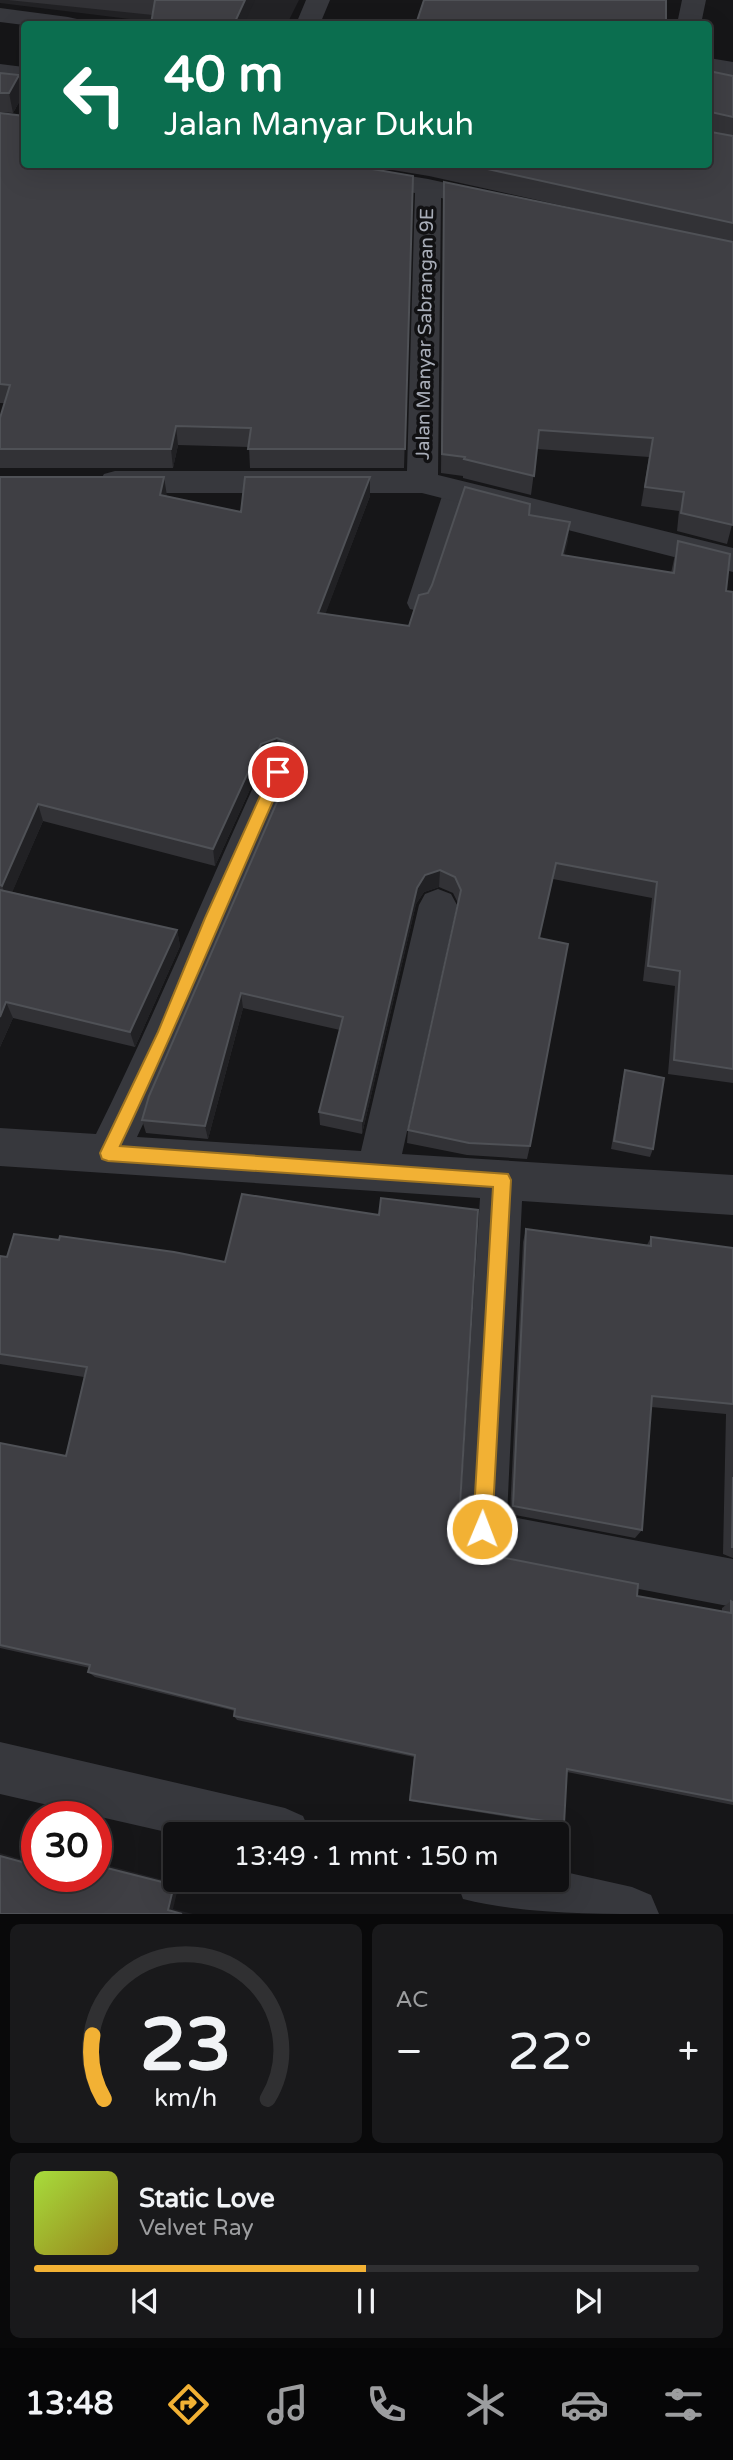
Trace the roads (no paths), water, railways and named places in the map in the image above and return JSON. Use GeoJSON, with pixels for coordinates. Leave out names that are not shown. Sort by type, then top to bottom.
{"type":"FeatureCollection","features":[{"type":"Feature","properties":{"kind":"street"},"geometry":{"type":"LineString","coordinates":[[309,21],[318,0]]}},
{"type":"Feature","properties":{"kind":"street"},"geometry":{"type":"LineString","coordinates":[[690,21],[694,0]]}},
{"type":"Feature","properties":{"kind":"street"},"geometry":{"type":"LineString","coordinates":[[0,15],[45,21]]}},
{"type":"Feature","properties":{"kind":"street"},"geometry":{"type":"LineString","coordinates":[[712,66],[733,69]]}},
{"type":"Feature","properties":{"kind":"street"},"geometry":{"type":"LineString","coordinates":[[310,168],[428,187],[521,207]]}},
{"type":"Feature","properties":{"kind":"street","name":"Jalan Manyar Sabrangan 9E"},"geometry":{"type":"LineString","coordinates":[[422,482],[428,187]]}},
{"type":"Feature","properties":{"kind":"street"},"geometry":{"type":"LineString","coordinates":[[82,482],[422,482],[733,560]]}},
{"type":"Feature","properties":{"kind":"street"},"geometry":{"type":"LineString","coordinates":[[108,1153],[166,1033],[213,918],[278,772]]}},
{"type":"Feature","properties":{"kind":"street"},"geometry":{"type":"LineString","coordinates":[[377,1171],[438,905]]}},
{"type":"Feature","properties":{"kind":"street"},"geometry":{"type":"LineString","coordinates":[[0,1147],[733,1195]]}},
{"type":"Feature","properties":{"kind":"street"},"geometry":{"type":"LineString","coordinates":[[502,1180],[482,1529],[488,1535],[498,1538],[733,1583]]}},
{"type":"Feature","properties":{"kind":"street"},"geometry":{"type":"LineString","coordinates":[[0,1768],[233,1822]]}},
{"type":"Feature","properties":{"kind":"street"},"geometry":{"type":"LineString","coordinates":[[535,1892],[632,1914]]}},
{"type":"Feature","properties":{"kind":"lane"},"geometry":{"type":"LineString","coordinates":[[0,69],[21,72]]}},
{"type":"Feature","properties":{"kind":"lane"},"geometry":{"type":"LineString","coordinates":[[418,603],[455,490]]}}]}
